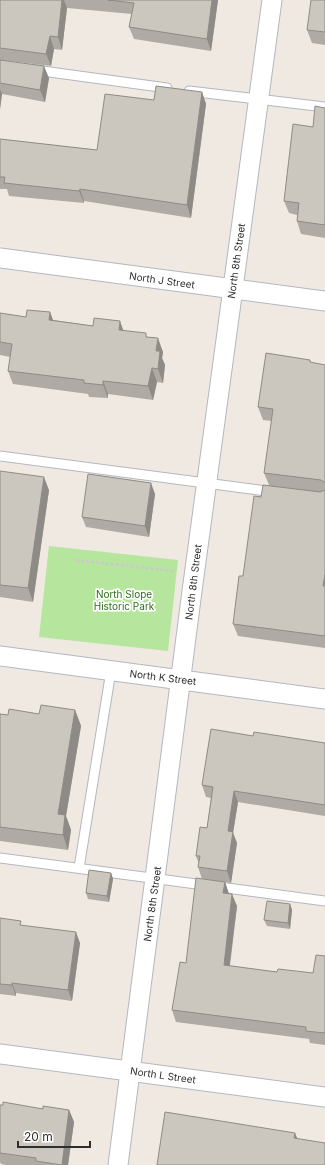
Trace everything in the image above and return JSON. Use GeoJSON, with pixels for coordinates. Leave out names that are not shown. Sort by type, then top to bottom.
{"type":"FeatureCollection","features":[{"type":"Feature","properties":{"kind":"street","name":"North 8th Street"},"geometry":{"type":"LineString","coordinates":[[118,1165],[182,680],[194,573],[272,0]]}},
{"type":"Feature","properties":{"kind":"street","name":"North J Street"},"geometry":{"type":"LineString","coordinates":[[0,258],[325,301]]}},
{"type":"Feature","properties":{"kind":"street","name":"North K Street"},"geometry":{"type":"LineString","coordinates":[[0,656],[325,699]]}},
{"type":"Feature","properties":{"kind":"street","name":"North L Street"},"geometry":{"type":"LineString","coordinates":[[0,1054],[325,1097]]}},
{"type":"Feature","properties":{"kind":"lane"},"geometry":{"type":"LineString","coordinates":[[24,69],[258,100],[325,107]]}},
{"type":"Feature","properties":{"kind":"lane"},"geometry":{"type":"LineString","coordinates":[[0,456],[285,494]]}},
{"type":"Feature","properties":{"kind":"lane"},"geometry":{"type":"LineString","coordinates":[[79,868],[111,670]]}},
{"type":"Feature","properties":{"kind":"lane"},"geometry":{"type":"LineString","coordinates":[[0,858],[325,901]]}},
{"type":"Feature","properties":{"kind":"path"},"geometry":{"type":"LineString","coordinates":[[76,560],[194,573]]}},
{"type":"Feature","properties":{"kind":"green space","name":"North Slope Historic Park"},"geometry":{"type":"Polygon","coordinates":[[[49,546],[178,560],[168,651],[39,637],[49,546]]]}},
{"type":"Feature","properties":{"kind":"building"},"geometry":{"type":"Polygon","coordinates":[[[0,0],[62,0],[58,37],[50,36],[46,54],[0,48],[0,0]]]}},
{"type":"Feature","properties":{"kind":"building"},"geometry":{"type":"Polygon","coordinates":[[[108,0],[212,0],[207,39],[129,27],[134,3],[108,0]]]}},
{"type":"Feature","properties":{"kind":"building"},"geometry":{"type":"Polygon","coordinates":[[[311,0],[325,0],[325,32],[307,30],[311,0]]]}},
{"type":"Feature","properties":{"kind":"building"},"geometry":{"type":"Polygon","coordinates":[[[0,60],[44,66],[40,90],[0,83],[0,60]]]}},
{"type":"Feature","properties":{"kind":"building"},"geometry":{"type":"Polygon","coordinates":[[[156,86],[202,92],[187,205],[80,189],[79,191],[4,183],[5,177],[0,177],[0,139],[97,150],[105,94],[154,100],[156,86]]]}},
{"type":"Feature","properties":{"kind":"building"},"geometry":{"type":"Polygon","coordinates":[[[315,106],[325,108],[325,225],[297,221],[299,203],[284,201],[293,124],[313,127],[315,106]]]}},
{"type":"Feature","properties":{"kind":"building"},"geometry":{"type":"Polygon","coordinates":[[[27,310],[50,312],[49,320],[93,326],[94,318],[120,321],[119,330],[146,333],[146,337],[158,338],[156,351],[160,351],[158,369],[152,368],[148,386],[103,381],[103,385],[84,383],[84,380],[8,371],[12,344],[0,342],[0,313],[26,317],[27,310]]]}},
{"type":"Feature","properties":{"kind":"building"},"geometry":{"type":"Polygon","coordinates":[[[266,353],[310,360],[310,362],[325,365],[325,483],[321,480],[264,473],[273,409],[258,407],[266,353]]]}},
{"type":"Feature","properties":{"kind":"building"},"geometry":{"type":"Polygon","coordinates":[[[0,471],[44,477],[28,588],[0,585],[0,471]]]}},
{"type":"Feature","properties":{"kind":"building"},"geometry":{"type":"Polygon","coordinates":[[[88,474],[151,483],[145,526],[82,517],[88,474]]]}},
{"type":"Feature","properties":{"kind":"building"},"geometry":{"type":"Polygon","coordinates":[[[263,485],[320,492],[325,490],[325,574],[323,586],[325,586],[325,636],[233,624],[239,576],[243,576],[254,496],[261,497],[263,485]]]}},
{"type":"Feature","properties":{"kind":"building"},"geometry":{"type":"Polygon","coordinates":[[[41,705],[75,710],[58,814],[65,815],[63,835],[0,827],[0,714],[8,715],[9,709],[39,714],[41,705]]]}},
{"type":"Feature","properties":{"kind":"building"},"geometry":{"type":"Polygon","coordinates":[[[211,729],[253,736],[254,732],[325,743],[325,805],[234,791],[228,831],[233,832],[227,871],[198,867],[200,856],[196,856],[200,827],[207,828],[213,787],[202,785],[211,729]]]}},
{"type":"Feature","properties":{"kind":"building"},"geometry":{"type":"Polygon","coordinates":[[[89,870],[111,873],[107,896],[86,893],[89,870]]]}},
{"type":"Feature","properties":{"kind":"building"},"geometry":{"type":"Polygon","coordinates":[[[196,878],[225,882],[223,893],[232,894],[224,965],[277,972],[278,969],[313,973],[316,955],[325,956],[325,1033],[306,1031],[306,1027],[172,1010],[180,962],[186,963],[196,878]]]}},
{"type":"Feature","properties":{"kind":"building"},"geometry":{"type":"Polygon","coordinates":[[[267,901],[290,904],[288,923],[264,920],[267,901]]]}},
{"type":"Feature","properties":{"kind":"building"},"geometry":{"type":"Polygon","coordinates":[[[0,918],[21,921],[20,925],[76,932],[68,990],[12,983],[12,985],[0,984],[0,918]]]}},
{"type":"Feature","properties":{"kind":"building"},"geometry":{"type":"Polygon","coordinates":[[[3,1102],[43,1109],[43,1106],[69,1110],[62,1165],[36,1161],[36,1158],[0,1153],[0,1105],[3,1105],[3,1102]]]}},
{"type":"Feature","properties":{"kind":"building"},"geometry":{"type":"Polygon","coordinates":[[[165,1112],[295,1133],[294,1138],[325,1143],[325,1165],[157,1165],[165,1112]]]}}]}
